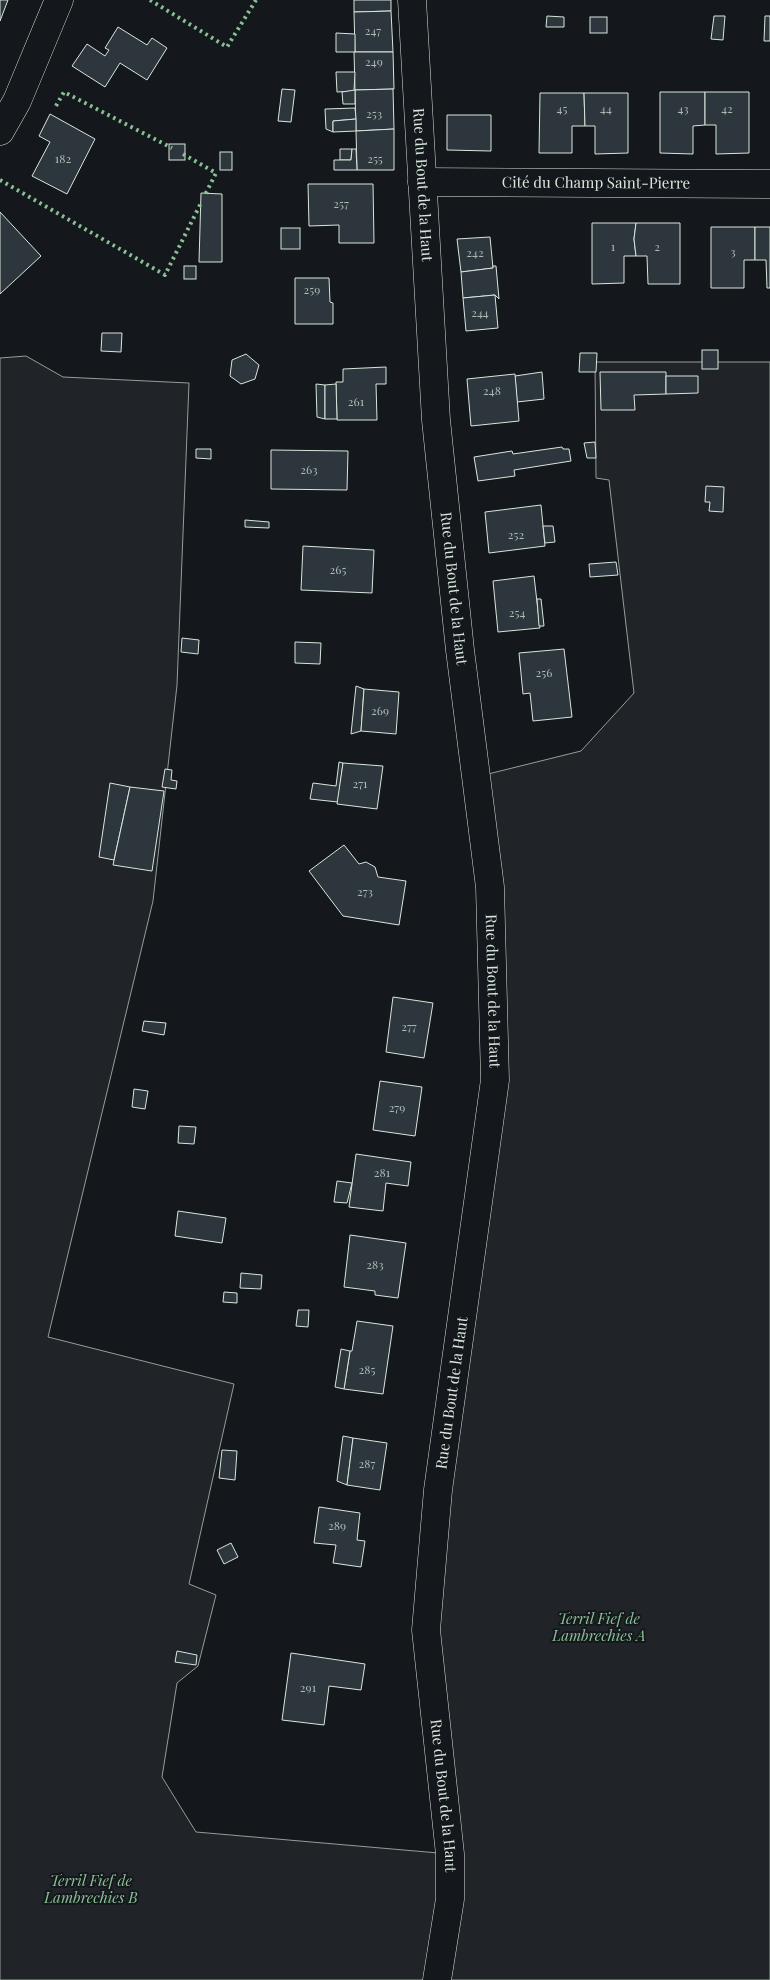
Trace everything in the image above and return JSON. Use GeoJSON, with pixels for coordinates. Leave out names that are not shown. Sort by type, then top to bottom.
{"type":"FeatureCollection","features":[{"type":"Feature","properties":{"kind":"street"},"geometry":{"type":"LineString","coordinates":[[0,131],[17,101],[59,0]]}},
{"type":"Feature","properties":{"kind":"street","name":"Rue du Bout de la Haut"},"geometry":{"type":"LineString","coordinates":[[412,0],[436,420],[460,650],[490,887],[495,1080],[438,1490],[426,1630],[450,1854],[450,1899],[437,1980]]}},
{"type":"Feature","properties":{"kind":"street","name":"Cité du Champ Saint-Pierre"},"geometry":{"type":"LineString","coordinates":[[422,182],[770,184]]}},
{"type":"Feature","properties":{"kind":"green space"},"geometry":{"type":"Polygon","coordinates":[[[26,356],[63,377],[189,383],[177,685],[153,901],[48,1337],[234,1384],[189,1584],[216,1595],[198,1666],[177,1683],[162,1777],[196,1832],[450,1854],[426,1630],[495,1080],[476,777],[581,751],[634,693],[609,480],[596,478],[595,362],[770,362],[770,1980],[0,1980],[0,358],[26,356]]]}},
{"type":"Feature","properties":{"kind":"building"},"geometry":{"type":"Polygon","coordinates":[[[0,0],[8,0],[0,21],[0,0]]]}},
{"type":"Feature","properties":{"kind":"building"},"geometry":{"type":"Polygon","coordinates":[[[354,0],[391,0],[391,11],[354,12],[354,0]]]}},
{"type":"Feature","properties":{"kind":"building"},"geometry":{"type":"Polygon","coordinates":[[[391,11],[393,52],[355,52],[354,12],[391,11]]]}},
{"type":"Feature","properties":{"kind":"building"},"geometry":{"type":"Polygon","coordinates":[[[547,16],[564,17],[564,27],[546,27],[547,16]]]}},
{"type":"Feature","properties":{"kind":"building"},"geometry":{"type":"Polygon","coordinates":[[[714,16],[725,16],[723,40],[711,39],[714,16]]]}},
{"type":"Feature","properties":{"kind":"building"},"geometry":{"type":"Polygon","coordinates":[[[765,16],[770,16],[770,41],[764,41],[765,16]]]}},
{"type":"Feature","properties":{"kind":"building"},"geometry":{"type":"Polygon","coordinates":[[[590,17],[607,17],[607,33],[590,33],[590,17]]]}},
{"type":"Feature","properties":{"kind":"building"},"geometry":{"type":"Polygon","coordinates":[[[118,27],[147,45],[152,38],[167,48],[147,80],[120,63],[105,87],[72,66],[87,44],[105,56],[109,50],[105,48],[118,27]]]}},
{"type":"Feature","properties":{"kind":"building"},"geometry":{"type":"Polygon","coordinates":[[[336,33],[355,34],[355,52],[336,52],[336,33]]]}},
{"type":"Feature","properties":{"kind":"building"},"geometry":{"type":"Polygon","coordinates":[[[354,52],[393,52],[394,89],[355,90],[354,52]]]}},
{"type":"Feature","properties":{"kind":"building"},"geometry":{"type":"Polygon","coordinates":[[[336,72],[355,72],[354,91],[337,92],[336,72]]]}},
{"type":"Feature","properties":{"kind":"building"},"geometry":{"type":"Polygon","coordinates":[[[282,89],[295,90],[291,122],[278,121],[282,89]]]}},
{"type":"Feature","properties":{"kind":"building"},"geometry":{"type":"Polygon","coordinates":[[[393,89],[394,129],[356,131],[355,90],[393,89]]]}},
{"type":"Feature","properties":{"kind":"building"},"geometry":{"type":"Polygon","coordinates":[[[355,90],[355,104],[343,104],[342,92],[355,90]]]}},
{"type":"Feature","properties":{"kind":"building"},"geometry":{"type":"Polygon","coordinates":[[[660,92],[705,92],[705,125],[693,126],[693,154],[660,153],[660,92]]]}},
{"type":"Feature","properties":{"kind":"building"},"geometry":{"type":"Polygon","coordinates":[[[705,92],[749,92],[749,153],[716,154],[716,125],[705,125],[705,92]]]}},
{"type":"Feature","properties":{"kind":"building"},"geometry":{"type":"Polygon","coordinates":[[[540,93],[584,93],[585,126],[572,126],[572,153],[539,153],[540,93]]]}},
{"type":"Feature","properties":{"kind":"building"},"geometry":{"type":"Polygon","coordinates":[[[584,93],[628,93],[628,153],[595,154],[595,126],[585,126],[584,93]]]}},
{"type":"Feature","properties":{"kind":"building"},"geometry":{"type":"Polygon","coordinates":[[[355,108],[356,119],[333,121],[333,132],[326,129],[325,109],[355,108]]]}},
{"type":"Feature","properties":{"kind":"building"},"geometry":{"type":"Polygon","coordinates":[[[50,114],[95,139],[67,194],[32,176],[50,142],[39,136],[50,114]]]}},
{"type":"Feature","properties":{"kind":"building"},"geometry":{"type":"Polygon","coordinates":[[[447,115],[491,115],[491,151],[447,150],[447,115]]]}},
{"type":"Feature","properties":{"kind":"building"},"geometry":{"type":"Polygon","coordinates":[[[356,119],[356,131],[333,132],[333,121],[356,119]]]}},
{"type":"Feature","properties":{"kind":"building"},"geometry":{"type":"Polygon","coordinates":[[[394,129],[394,170],[357,170],[356,131],[394,129]]]}},
{"type":"Feature","properties":{"kind":"building"},"geometry":{"type":"Polygon","coordinates":[[[169,144],[185,144],[185,160],[169,160],[169,144]]]}},
{"type":"Feature","properties":{"kind":"building"},"geometry":{"type":"Polygon","coordinates":[[[340,149],[352,149],[351,160],[340,160],[340,149]]]}},
{"type":"Feature","properties":{"kind":"building"},"geometry":{"type":"Polygon","coordinates":[[[352,149],[356,149],[357,170],[334,170],[334,160],[351,160],[352,149]]]}},
{"type":"Feature","properties":{"kind":"building"},"geometry":{"type":"Polygon","coordinates":[[[220,152],[232,152],[232,170],[220,170],[220,152]]]}},
{"type":"Feature","properties":{"kind":"building"},"geometry":{"type":"Polygon","coordinates":[[[308,184],[373,184],[374,243],[339,243],[339,225],[309,226],[308,184]]]}},
{"type":"Feature","properties":{"kind":"building"},"geometry":{"type":"Polygon","coordinates":[[[201,193],[222,194],[222,262],[199,262],[201,193]]]}},
{"type":"Feature","properties":{"kind":"building"},"geometry":{"type":"Polygon","coordinates":[[[0,212],[41,256],[0,294],[0,212]]]}},
{"type":"Feature","properties":{"kind":"building"},"geometry":{"type":"Polygon","coordinates":[[[592,223],[636,223],[634,239],[636,256],[624,256],[624,283],[592,284],[592,223]]]}},
{"type":"Feature","properties":{"kind":"building"},"geometry":{"type":"Polygon","coordinates":[[[636,223],[680,223],[680,284],[648,284],[647,256],[636,256],[634,239],[636,223]]]}},
{"type":"Feature","properties":{"kind":"building"},"geometry":{"type":"Polygon","coordinates":[[[711,227],[755,227],[755,260],[744,260],[744,288],[711,288],[711,227]]]}},
{"type":"Feature","properties":{"kind":"building"},"geometry":{"type":"Polygon","coordinates":[[[755,227],[770,227],[770,288],[767,288],[766,260],[755,260],[755,227]]]}},
{"type":"Feature","properties":{"kind":"building"},"geometry":{"type":"Polygon","coordinates":[[[281,228],[300,228],[300,249],[281,249],[281,228]]]}},
{"type":"Feature","properties":{"kind":"building"},"geometry":{"type":"Polygon","coordinates":[[[490,237],[493,268],[461,272],[457,239],[490,237]]]}},
{"type":"Feature","properties":{"kind":"building"},"geometry":{"type":"Polygon","coordinates":[[[184,266],[196,266],[196,279],[184,279],[184,266]]]}},
{"type":"Feature","properties":{"kind":"building"},"geometry":{"type":"Polygon","coordinates":[[[493,266],[496,266],[499,299],[495,295],[463,298],[461,272],[493,268],[493,266]]]}},
{"type":"Feature","properties":{"kind":"building"},"geometry":{"type":"Polygon","coordinates":[[[295,278],[329,278],[330,302],[333,303],[333,324],[295,324],[295,278]]]}},
{"type":"Feature","properties":{"kind":"building"},"geometry":{"type":"Polygon","coordinates":[[[495,295],[498,328],[466,331],[463,298],[495,295]]]}},
{"type":"Feature","properties":{"kind":"building"},"geometry":{"type":"Polygon","coordinates":[[[102,333],[122,333],[121,352],[101,351],[102,333]]]}},
{"type":"Feature","properties":{"kind":"building"},"geometry":{"type":"Polygon","coordinates":[[[702,350],[718,350],[718,369],[702,369],[702,350]]]}},
{"type":"Feature","properties":{"kind":"building"},"geometry":{"type":"Polygon","coordinates":[[[580,353],[597,353],[596,372],[579,372],[580,353]]]}},
{"type":"Feature","properties":{"kind":"building"},"geometry":{"type":"Polygon","coordinates":[[[246,354],[259,365],[255,379],[241,384],[230,376],[232,360],[246,354]]]}},
{"type":"Feature","properties":{"kind":"building"},"geometry":{"type":"Polygon","coordinates":[[[386,367],[386,384],[376,384],[377,420],[337,420],[336,382],[343,382],[343,369],[386,367]]]}},
{"type":"Feature","properties":{"kind":"building"},"geometry":{"type":"Polygon","coordinates":[[[542,372],[544,399],[517,402],[515,376],[542,372]]]}},
{"type":"Feature","properties":{"kind":"building"},"geometry":{"type":"Polygon","coordinates":[[[600,372],[666,372],[666,394],[634,395],[635,410],[601,410],[600,372]]]}},
{"type":"Feature","properties":{"kind":"building"},"geometry":{"type":"Polygon","coordinates":[[[515,374],[519,421],[471,426],[467,379],[515,374]]]}},
{"type":"Feature","properties":{"kind":"building"},"geometry":{"type":"Polygon","coordinates":[[[666,376],[698,376],[698,393],[666,394],[666,376]]]}},
{"type":"Feature","properties":{"kind":"building"},"geometry":{"type":"Polygon","coordinates":[[[316,384],[325,385],[325,419],[317,417],[316,384]]]}},
{"type":"Feature","properties":{"kind":"building"},"geometry":{"type":"Polygon","coordinates":[[[336,384],[337,419],[325,419],[325,385],[336,384]]]}},
{"type":"Feature","properties":{"kind":"building"},"geometry":{"type":"Polygon","coordinates":[[[595,442],[596,458],[587,458],[584,443],[595,442]]]}},
{"type":"Feature","properties":{"kind":"building"},"geometry":{"type":"Polygon","coordinates":[[[562,447],[563,449],[569,449],[571,461],[514,470],[515,476],[478,481],[474,457],[512,451],[513,454],[562,447]]]}},
{"type":"Feature","properties":{"kind":"building"},"geometry":{"type":"Polygon","coordinates":[[[196,449],[211,449],[211,459],[196,458],[196,449]]]}},
{"type":"Feature","properties":{"kind":"building"},"geometry":{"type":"Polygon","coordinates":[[[271,450],[348,451],[347,490],[271,489],[271,450]]]}},
{"type":"Feature","properties":{"kind":"building"},"geometry":{"type":"Polygon","coordinates":[[[706,486],[724,487],[723,512],[709,511],[710,502],[705,502],[706,486]]]}},
{"type":"Feature","properties":{"kind":"building"},"geometry":{"type":"Polygon","coordinates":[[[541,505],[545,546],[489,553],[485,512],[541,505]]]}},
{"type":"Feature","properties":{"kind":"building"},"geometry":{"type":"Polygon","coordinates":[[[245,520],[269,522],[269,528],[245,527],[245,520]]]}},
{"type":"Feature","properties":{"kind":"building"},"geometry":{"type":"Polygon","coordinates":[[[543,526],[553,526],[555,542],[545,543],[543,526]]]}},
{"type":"Feature","properties":{"kind":"building"},"geometry":{"type":"Polygon","coordinates":[[[303,546],[374,550],[372,593],[301,590],[303,546]]]}},
{"type":"Feature","properties":{"kind":"building"},"geometry":{"type":"Polygon","coordinates":[[[616,562],[618,575],[590,577],[589,564],[616,562]]]}},
{"type":"Feature","properties":{"kind":"building"},"geometry":{"type":"Polygon","coordinates":[[[534,576],[540,628],[498,632],[493,581],[534,576]]]}},
{"type":"Feature","properties":{"kind":"building"},"geometry":{"type":"Polygon","coordinates":[[[537,599],[541,599],[544,626],[539,626],[537,599]]]}},
{"type":"Feature","properties":{"kind":"building"},"geometry":{"type":"Polygon","coordinates":[[[182,638],[199,640],[198,654],[181,652],[182,638]]]}},
{"type":"Feature","properties":{"kind":"building"},"geometry":{"type":"Polygon","coordinates":[[[295,642],[321,643],[320,664],[295,663],[295,642]]]}},
{"type":"Feature","properties":{"kind":"building"},"geometry":{"type":"Polygon","coordinates":[[[564,649],[572,717],[533,721],[530,693],[523,694],[519,653],[564,649]]]}},
{"type":"Feature","properties":{"kind":"building"},"geometry":{"type":"Polygon","coordinates":[[[356,686],[364,689],[361,731],[351,734],[356,686]]]}},
{"type":"Feature","properties":{"kind":"building"},"geometry":{"type":"Polygon","coordinates":[[[364,689],[399,692],[396,734],[361,731],[364,689]]]}},
{"type":"Feature","properties":{"kind":"building"},"geometry":{"type":"Polygon","coordinates":[[[339,762],[343,763],[338,802],[310,799],[313,783],[336,786],[339,762]]]}},
{"type":"Feature","properties":{"kind":"building"},"geometry":{"type":"Polygon","coordinates":[[[343,763],[383,766],[377,809],[337,804],[343,763]]]}},
{"type":"Feature","properties":{"kind":"building"},"geometry":{"type":"Polygon","coordinates":[[[165,769],[172,770],[171,780],[177,781],[176,789],[162,787],[165,769]]]}},
{"type":"Feature","properties":{"kind":"building"},"geometry":{"type":"Polygon","coordinates":[[[110,783],[130,787],[114,860],[99,857],[110,783]]]}},
{"type":"Feature","properties":{"kind":"building"},"geometry":{"type":"Polygon","coordinates":[[[130,787],[164,791],[152,871],[113,865],[130,787]]]}},
{"type":"Feature","properties":{"kind":"building"},"geometry":{"type":"Polygon","coordinates":[[[344,845],[359,864],[366,862],[375,867],[378,877],[406,881],[399,925],[343,916],[309,871],[344,845]]]}},
{"type":"Feature","properties":{"kind":"building"},"geometry":{"type":"Polygon","coordinates":[[[393,997],[433,1003],[424,1058],[386,1052],[393,997]]]}},
{"type":"Feature","properties":{"kind":"building"},"geometry":{"type":"Polygon","coordinates":[[[144,1021],[166,1023],[164,1035],[142,1031],[144,1021]]]}},
{"type":"Feature","properties":{"kind":"building"},"geometry":{"type":"Polygon","coordinates":[[[380,1081],[422,1087],[415,1136],[373,1130],[380,1081]]]}},
{"type":"Feature","properties":{"kind":"building"},"geometry":{"type":"Polygon","coordinates":[[[134,1089],[148,1091],[145,1109],[132,1107],[134,1089]]]}},
{"type":"Feature","properties":{"kind":"building"},"geometry":{"type":"Polygon","coordinates":[[[179,1126],[196,1127],[194,1144],[178,1143],[179,1126]]]}},
{"type":"Feature","properties":{"kind":"building"},"geometry":{"type":"Polygon","coordinates":[[[356,1154],[411,1162],[408,1186],[386,1183],[383,1211],[349,1207],[356,1154]]]}},
{"type":"Feature","properties":{"kind":"building"},"geometry":{"type":"Polygon","coordinates":[[[337,1181],[352,1183],[347,1203],[334,1202],[337,1181]]]}},
{"type":"Feature","properties":{"kind":"building"},"geometry":{"type":"Polygon","coordinates":[[[178,1211],[226,1218],[222,1243],[175,1236],[178,1211]]]}},
{"type":"Feature","properties":{"kind":"building"},"geometry":{"type":"Polygon","coordinates":[[[350,1235],[406,1243],[398,1298],[375,1295],[375,1291],[344,1287],[350,1235]]]}},
{"type":"Feature","properties":{"kind":"building"},"geometry":{"type":"Polygon","coordinates":[[[241,1273],[262,1275],[261,1289],[240,1288],[241,1273]]]}},
{"type":"Feature","properties":{"kind":"building"},"geometry":{"type":"Polygon","coordinates":[[[224,1292],[237,1293],[237,1303],[223,1302],[224,1292]]]}},
{"type":"Feature","properties":{"kind":"building"},"geometry":{"type":"Polygon","coordinates":[[[298,1310],[309,1310],[308,1327],[296,1326],[298,1310]]]}},
{"type":"Feature","properties":{"kind":"building"},"geometry":{"type":"Polygon","coordinates":[[[357,1321],[393,1326],[383,1394],[344,1389],[357,1321]]]}},
{"type":"Feature","properties":{"kind":"building"},"geometry":{"type":"Polygon","coordinates":[[[341,1349],[350,1351],[344,1389],[335,1387],[341,1349]]]}},
{"type":"Feature","properties":{"kind":"building"},"geometry":{"type":"Polygon","coordinates":[[[343,1436],[353,1438],[347,1485],[337,1481],[343,1436]]]}},
{"type":"Feature","properties":{"kind":"building"},"geometry":{"type":"Polygon","coordinates":[[[353,1438],[387,1443],[380,1490],[347,1485],[353,1438]]]}},
{"type":"Feature","properties":{"kind":"building"},"geometry":{"type":"Polygon","coordinates":[[[222,1450],[237,1451],[235,1480],[219,1478],[222,1450]]]}},
{"type":"Feature","properties":{"kind":"building"},"geometry":{"type":"Polygon","coordinates":[[[319,1507],[360,1513],[357,1540],[365,1541],[361,1567],[333,1563],[336,1545],[314,1543],[319,1507]]]}},
{"type":"Feature","properties":{"kind":"building"},"geometry":{"type":"Polygon","coordinates":[[[231,1543],[238,1557],[224,1564],[217,1550],[231,1543]]]}},
{"type":"Feature","properties":{"kind":"building"},"geometry":{"type":"Polygon","coordinates":[[[177,1651],[197,1655],[196,1665],[175,1662],[177,1651]]]}},
{"type":"Feature","properties":{"kind":"building"},"geometry":{"type":"Polygon","coordinates":[[[291,1653],[365,1664],[361,1690],[329,1686],[324,1725],[282,1720],[291,1653]]]}},
{"type":"Feature","properties":{"kind":"hedge"},"geometry":{"type":"LineString","coordinates":[[150,0],[227,47],[256,0]]}},
{"type":"Feature","properties":{"kind":"hedge"},"geometry":{"type":"LineString","coordinates":[[56,106],[64,92],[172,148]]}},
{"type":"Feature","properties":{"kind":"hedge"},"geometry":{"type":"LineString","coordinates":[[183,154],[216,173],[205,195]]}},
{"type":"Feature","properties":{"kind":"hedge"},"geometry":{"type":"LineString","coordinates":[[0,180],[165,275],[201,203]]}},
{"type":"Feature","properties":{"kind":"park label","name":"Terril Fief de Lambrechies A"},"geometry":{"type":"Point","coordinates":[599,1628]}},
{"type":"Feature","properties":{"kind":"park label","name":"Terril Fief de Lambrechies B"},"geometry":{"type":"Point","coordinates":[91,1890]}}]}
